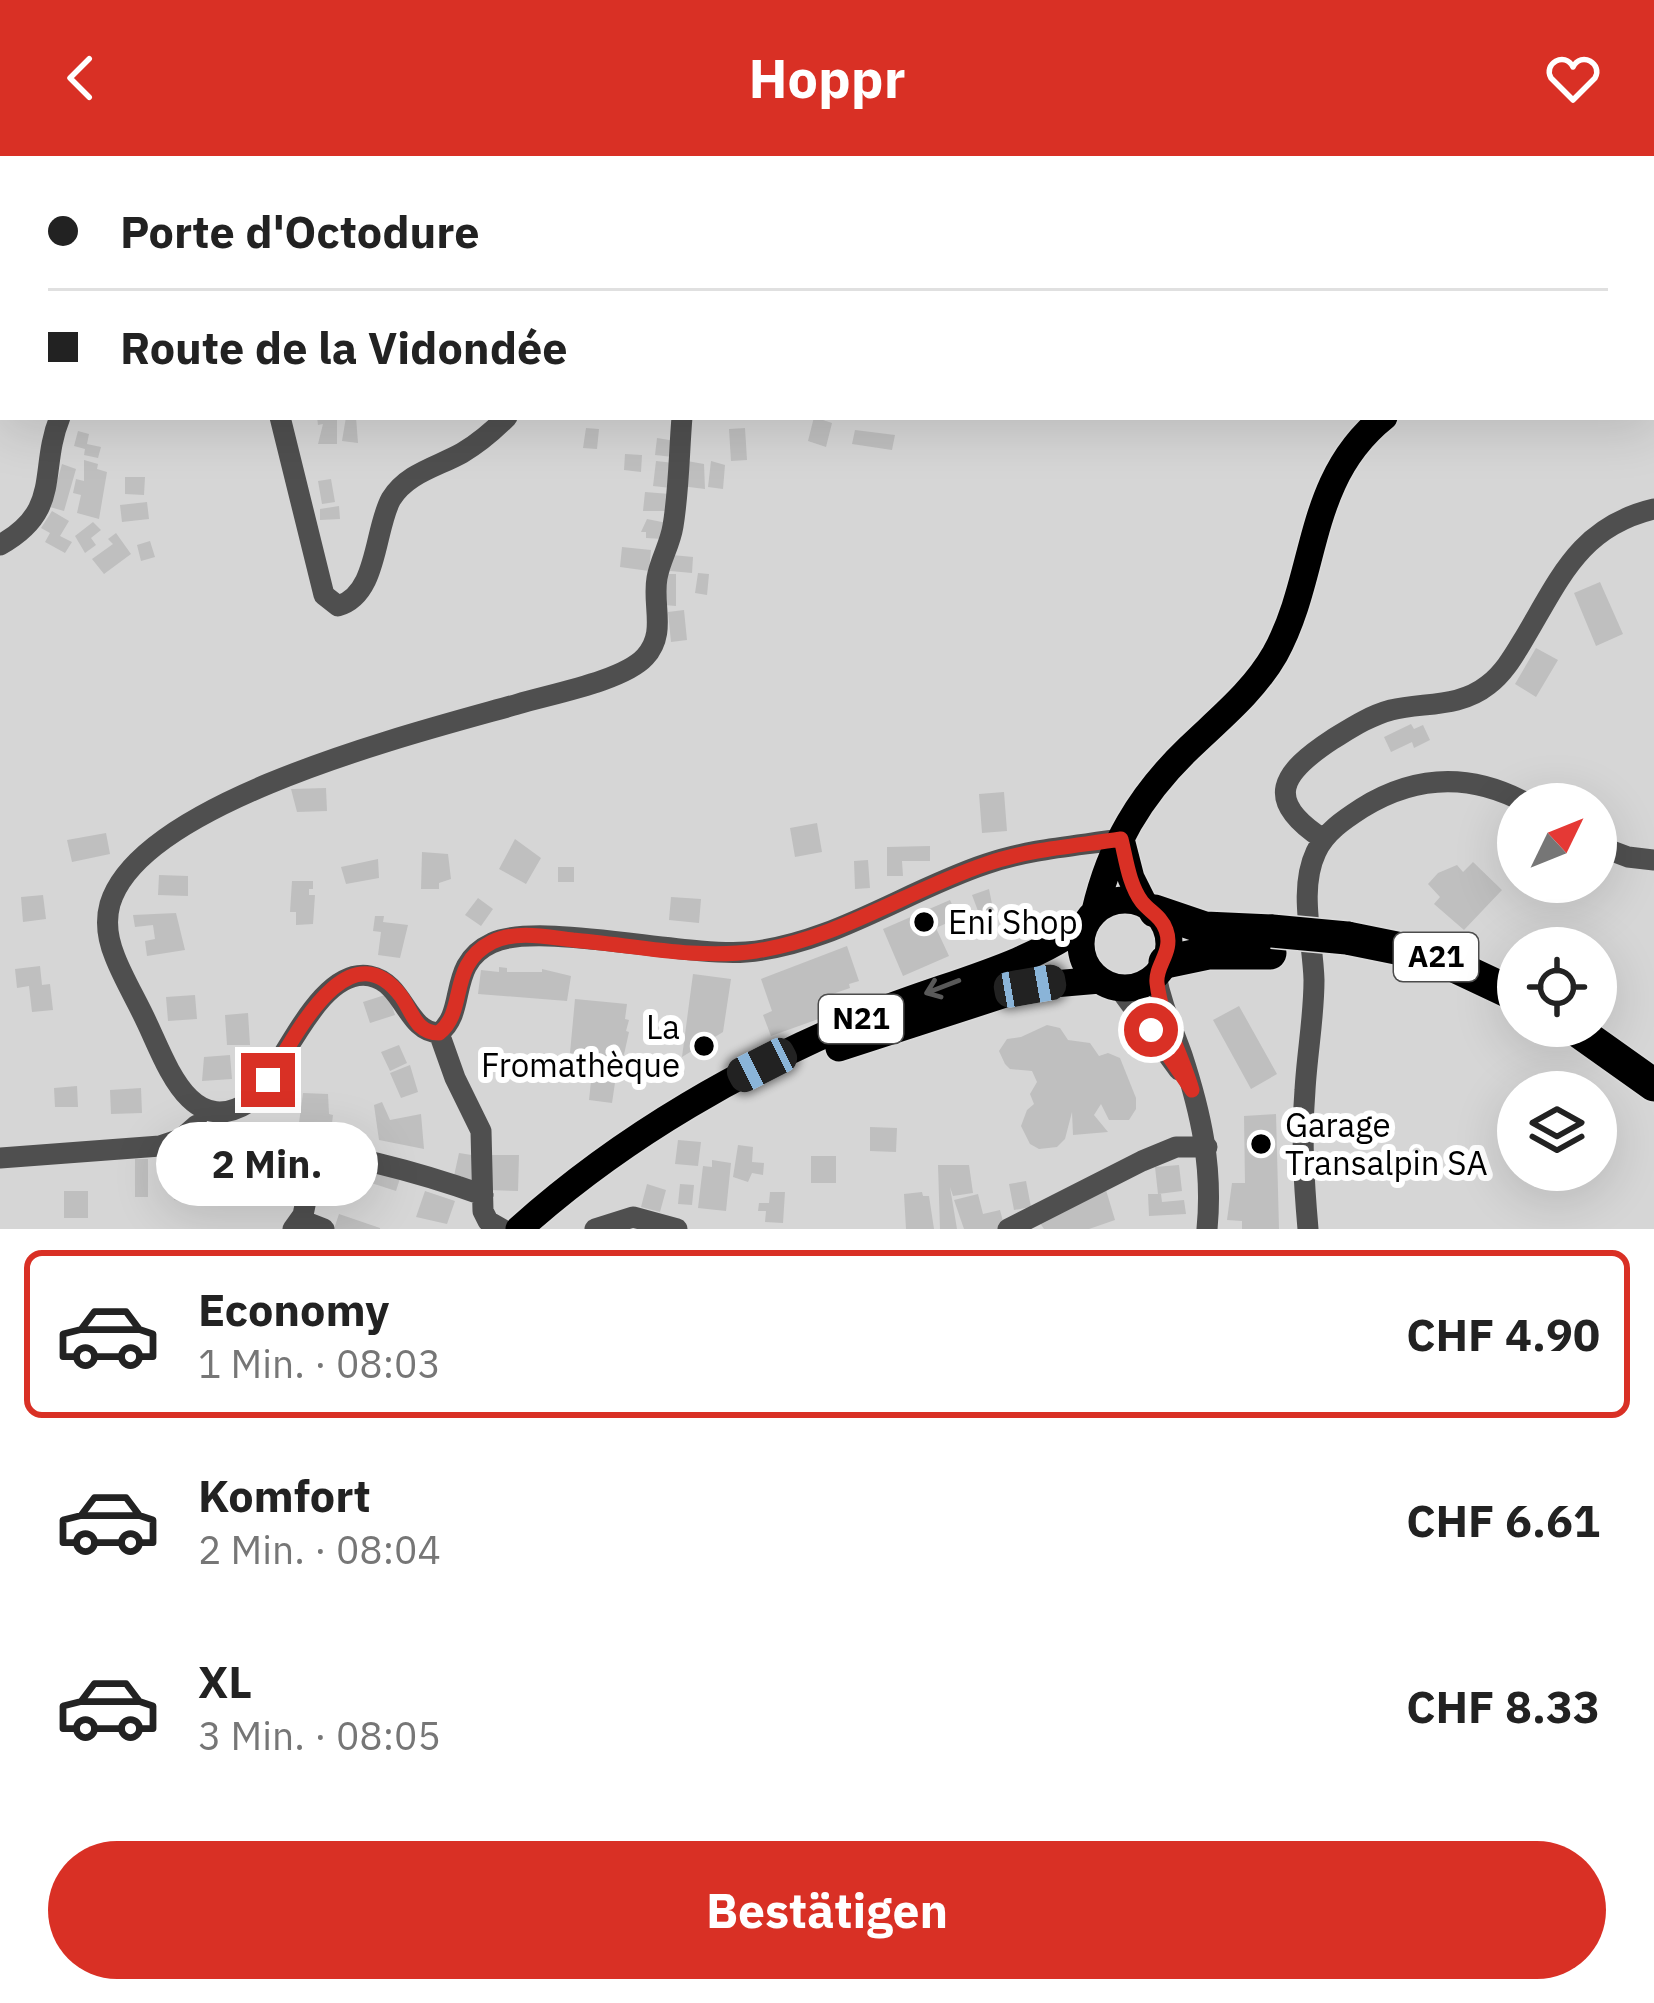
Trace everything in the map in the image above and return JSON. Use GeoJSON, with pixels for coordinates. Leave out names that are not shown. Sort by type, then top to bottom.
{"type":"FeatureCollection","features":[{"type":"Feature","properties":{"kind":"highway","name":"A21"},"geometry":{"type":"LineString","coordinates":[[1149,908],[1204,928],[1274,942],[1347,949],[1406,971],[1497,994]]}},
{"type":"Feature","properties":{"kind":"highway","name":"A21"},"geometry":{"type":"LineString","coordinates":[[1161,968],[1208,953],[1274,942]]}},
{"type":"Feature","properties":{"kind":"highway"},"geometry":{"type":"LineString","coordinates":[[1600,1047],[1654,1084]]}},
{"type":"Feature","properties":{"kind":"main road"},"geometry":{"type":"LineString","coordinates":[[1110,984],[1088,968],[1082,954],[1103,875],[1133,813],[1157,782],[1237,703],[1274,656],[1330,487],[1360,440],[1381,420]]}},
{"type":"Feature","properties":{"kind":"main road"},"geometry":{"type":"LineString","coordinates":[[1121,839],[1131,878],[1165,924],[1168,940],[1161,968]]}},
{"type":"Feature","properties":{"kind":"main road","name":"N21"},"geometry":{"type":"LineString","coordinates":[[505,1228],[682,1106],[779,1057],[897,1004],[1055,944],[1121,900],[1149,908]]}},
{"type":"Feature","properties":{"kind":"main road","name":"N21"},"geometry":{"type":"LineString","coordinates":[[644,1134],[678,1124],[856,1040],[1030,986],[1139,986],[1161,968]]}},
{"type":"Feature","properties":{"kind":"street"},"geometry":{"type":"LineString","coordinates":[[233,156],[255,156]]}},
{"type":"Feature","properties":{"kind":"street"},"geometry":{"type":"LineString","coordinates":[[0,545],[21,532],[43,503],[59,420]]}},
{"type":"Feature","properties":{"kind":"street"},"geometry":{"type":"LineString","coordinates":[[281,420],[324,595],[338,606],[350,602],[360,590],[384,516],[398,490],[410,478],[476,444],[504,420]]}},
{"type":"Feature","properties":{"kind":"street"},"geometry":{"type":"LineString","coordinates":[[439,1033],[419,1026],[388,984],[370,976],[350,976],[318,1003],[251,1101],[228,1111],[207,1110],[191,1101],[174,1079],[110,941],[110,905],[134,868],[190,825],[293,772],[641,662],[656,639],[657,578],[673,529],[682,420]]}},
{"type":"Feature","properties":{"kind":"street"},"geometry":{"type":"LineString","coordinates":[[1323,839],[1290,812],[1285,782],[1292,770],[1377,715],[1460,700],[1484,688],[1512,657],[1574,556],[1611,524],[1654,509]]}},
{"type":"Feature","properties":{"kind":"street"},"geometry":{"type":"LineString","coordinates":[[1307,1229],[1303,1142],[1314,981],[1309,894],[1311,867],[1323,839],[1370,803],[1434,780],[1481,784],[1497,791]]}},
{"type":"Feature","properties":{"kind":"street"},"geometry":{"type":"LineString","coordinates":[[439,1033],[450,1021],[466,964],[482,949],[505,938],[753,952],[805,939],[984,864],[1121,839]]}},
{"type":"Feature","properties":{"kind":"street"},"geometry":{"type":"LineString","coordinates":[[1058,850],[1084,858],[1103,875]]}},
{"type":"Feature","properties":{"kind":"street"},"geometry":{"type":"LineString","coordinates":[[1617,853],[1654,860]]}},
{"type":"Feature","properties":{"kind":"street"},"geometry":{"type":"LineString","coordinates":[[1161,968],[1162,1005],[1206,1140],[1208,1229]]}},
{"type":"Feature","properties":{"kind":"street"},"geometry":{"type":"LineString","coordinates":[[1110,984],[1192,1090]]}},
{"type":"Feature","properties":{"kind":"street"},"geometry":{"type":"LineString","coordinates":[[439,1033],[481,1131],[483,1211],[505,1228]]}},
{"type":"Feature","properties":{"kind":"street"},"geometry":{"type":"LineString","coordinates":[[0,1158],[172,1143],[191,1132],[207,1110]]}},
{"type":"Feature","properties":{"kind":"street"},"geometry":{"type":"LineString","coordinates":[[191,1132],[214,1145],[272,1144],[404,1167],[483,1195]]}},
{"type":"Feature","properties":{"kind":"street"},"geometry":{"type":"LineString","coordinates":[[1008,1229],[1142,1161],[1206,1140]]}},
{"type":"Feature","properties":{"kind":"street"},"geometry":{"type":"LineString","coordinates":[[316,1152],[297,1225],[324,1229]]}},
{"type":"Feature","properties":{"kind":"street"},"geometry":{"type":"LineString","coordinates":[[595,1229],[633,1217],[676,1229]]}},
{"type":"Feature","properties":{"kind":"shaded area"},"geometry":{"type":"Polygon","coordinates":[[[0,420],[1654,420],[1654,1229],[0,1229],[0,420]]]}},
{"type":"Feature","properties":{"kind":"building"},"geometry":{"type":"Polygon","coordinates":[[[317,420],[337,420],[337,444],[318,444],[323,424],[318,425],[317,420]]]}},
{"type":"Feature","properties":{"kind":"building"},"geometry":{"type":"Polygon","coordinates":[[[346,420],[356,420],[358,443],[342,441],[346,420]]]}},
{"type":"Feature","properties":{"kind":"building"},"geometry":{"type":"Polygon","coordinates":[[[813,420],[832,423],[826,447],[808,441],[813,420]]]}},
{"type":"Feature","properties":{"kind":"building"},"geometry":{"type":"Polygon","coordinates":[[[586,428],[599,429],[597,449],[583,448],[586,428]]]}},
{"type":"Feature","properties":{"kind":"building"},"geometry":{"type":"Polygon","coordinates":[[[745,428],[747,460],[731,461],[729,429],[745,428]]]}},
{"type":"Feature","properties":{"kind":"building"},"geometry":{"type":"Polygon","coordinates":[[[855,430],[895,435],[892,450],[852,444],[855,430]]]}},
{"type":"Feature","properties":{"kind":"building"},"geometry":{"type":"Polygon","coordinates":[[[78,431],[89,434],[87,444],[101,447],[98,458],[74,446],[78,431]]]}},
{"type":"Feature","properties":{"kind":"building"},"geometry":{"type":"Polygon","coordinates":[[[657,438],[675,441],[673,457],[655,455],[657,438]]]}},
{"type":"Feature","properties":{"kind":"building"},"geometry":{"type":"Polygon","coordinates":[[[625,454],[642,455],[641,472],[624,470],[625,454]]]}},
{"type":"Feature","properties":{"kind":"building"},"geometry":{"type":"Polygon","coordinates":[[[84,460],[107,472],[99,519],[77,513],[81,495],[73,493],[76,479],[84,481],[84,460]]]}},
{"type":"Feature","properties":{"kind":"building"},"geometry":{"type":"Polygon","coordinates":[[[656,461],[674,463],[671,488],[653,486],[656,461]]]}},
{"type":"Feature","properties":{"kind":"building"},"geometry":{"type":"Polygon","coordinates":[[[687,461],[704,464],[705,489],[681,486],[687,461]]]}},
{"type":"Feature","properties":{"kind":"building"},"geometry":{"type":"Polygon","coordinates":[[[711,461],[725,465],[723,489],[708,487],[711,461]]]}},
{"type":"Feature","properties":{"kind":"building"},"geometry":{"type":"Polygon","coordinates":[[[62,464],[76,469],[64,511],[50,507],[62,464]]]}},
{"type":"Feature","properties":{"kind":"building"},"geometry":{"type":"Polygon","coordinates":[[[125,477],[145,477],[144,495],[125,494],[125,477]]]}},
{"type":"Feature","properties":{"kind":"building"},"geometry":{"type":"Polygon","coordinates":[[[331,479],[335,502],[322,504],[318,481],[331,479]]]}},
{"type":"Feature","properties":{"kind":"building"},"geometry":{"type":"Polygon","coordinates":[[[645,492],[670,494],[668,511],[643,511],[645,492]]]}},
{"type":"Feature","properties":{"kind":"building"},"geometry":{"type":"Polygon","coordinates":[[[147,502],[149,519],[122,522],[120,505],[147,502]]]}},
{"type":"Feature","properties":{"kind":"building"},"geometry":{"type":"Polygon","coordinates":[[[339,506],[340,519],[320,520],[320,509],[339,506]]]}},
{"type":"Feature","properties":{"kind":"building"},"geometry":{"type":"Polygon","coordinates":[[[52,511],[69,521],[60,536],[72,542],[65,553],[45,542],[50,533],[41,528],[52,511]]]}},
{"type":"Feature","properties":{"kind":"building"},"geometry":{"type":"Polygon","coordinates":[[[647,519],[667,523],[663,539],[646,538],[646,532],[641,532],[647,519]]]}},
{"type":"Feature","properties":{"kind":"building"},"geometry":{"type":"Polygon","coordinates":[[[93,522],[101,530],[91,538],[96,545],[85,553],[75,536],[93,522]]]}},
{"type":"Feature","properties":{"kind":"building"},"geometry":{"type":"Polygon","coordinates":[[[116,533],[131,554],[104,574],[92,559],[113,544],[108,539],[116,533]]]}},
{"type":"Feature","properties":{"kind":"building"},"geometry":{"type":"Polygon","coordinates":[[[150,541],[155,557],[141,561],[137,545],[150,541]]]}},
{"type":"Feature","properties":{"kind":"building"},"geometry":{"type":"Polygon","coordinates":[[[622,547],[651,550],[649,571],[620,567],[622,547]]]}},
{"type":"Feature","properties":{"kind":"building"},"geometry":{"type":"Polygon","coordinates":[[[672,555],[693,557],[692,573],[670,571],[672,555]]]}},
{"type":"Feature","properties":{"kind":"building"},"geometry":{"type":"Polygon","coordinates":[[[698,573],[709,574],[707,595],[695,593],[698,573]]]}},
{"type":"Feature","properties":{"kind":"building"},"geometry":{"type":"Polygon","coordinates":[[[665,574],[676,574],[676,606],[664,605],[665,574]]]}},
{"type":"Feature","properties":{"kind":"building"},"geometry":{"type":"Polygon","coordinates":[[[1600,582],[1623,634],[1596,646],[1574,593],[1600,582]]]}},
{"type":"Feature","properties":{"kind":"building"},"geometry":{"type":"Polygon","coordinates":[[[684,610],[687,640],[671,642],[668,612],[684,610]]]}},
{"type":"Feature","properties":{"kind":"building"},"geometry":{"type":"Polygon","coordinates":[[[1536,648],[1558,660],[1536,697],[1515,684],[1536,648]]]}},
{"type":"Feature","properties":{"kind":"building"},"geometry":{"type":"Polygon","coordinates":[[[1411,724],[1414,729],[1423,725],[1430,740],[1391,752],[1384,737],[1411,724]]]}},
{"type":"Feature","properties":{"kind":"building"},"geometry":{"type":"Polygon","coordinates":[[[326,788],[327,811],[297,812],[291,789],[326,788]]]}},
{"type":"Feature","properties":{"kind":"building"},"geometry":{"type":"Polygon","coordinates":[[[1004,792],[1007,831],[982,833],[979,794],[1004,792]]]}},
{"type":"Feature","properties":{"kind":"building"},"geometry":{"type":"Polygon","coordinates":[[[817,823],[822,852],[795,857],[790,828],[817,823]]]}},
{"type":"Feature","properties":{"kind":"building"},"geometry":{"type":"Polygon","coordinates":[[[106,833],[110,854],[72,862],[67,840],[106,833]]]}},
{"type":"Feature","properties":{"kind":"building"},"geometry":{"type":"Polygon","coordinates":[[[515,839],[541,858],[526,884],[499,869],[515,839]]]}},
{"type":"Feature","properties":{"kind":"building"},"geometry":{"type":"Polygon","coordinates":[[[930,846],[930,861],[902,861],[903,876],[887,876],[887,847],[930,846]]]}},
{"type":"Feature","properties":{"kind":"building"},"geometry":{"type":"Polygon","coordinates":[[[422,852],[448,854],[451,879],[439,883],[439,889],[421,889],[422,852]]]}},
{"type":"Feature","properties":{"kind":"building"},"geometry":{"type":"Polygon","coordinates":[[[378,859],[379,878],[346,884],[341,867],[378,859]]]}},
{"type":"Feature","properties":{"kind":"building"},"geometry":{"type":"Polygon","coordinates":[[[868,860],[870,888],[855,889],[854,861],[868,860]]]}},
{"type":"Feature","properties":{"kind":"building"},"geometry":{"type":"Polygon","coordinates":[[[1473,862],[1497,885],[1497,895],[1464,930],[1434,904],[1440,897],[1428,884],[1438,873],[1457,865],[1463,872],[1473,862]]]}},
{"type":"Feature","properties":{"kind":"building"},"geometry":{"type":"Polygon","coordinates":[[[558,867],[574,867],[574,882],[558,882],[558,867]]]}},
{"type":"Feature","properties":{"kind":"building"},"geometry":{"type":"Polygon","coordinates":[[[159,875],[188,876],[188,896],[158,895],[159,875]]]}},
{"type":"Feature","properties":{"kind":"building"},"geometry":{"type":"Polygon","coordinates":[[[292,881],[313,881],[309,895],[315,895],[313,924],[296,925],[296,912],[290,912],[292,881]]]}},
{"type":"Feature","properties":{"kind":"building"},"geometry":{"type":"Polygon","coordinates":[[[989,889],[994,914],[981,919],[972,895],[989,889]]]}},
{"type":"Feature","properties":{"kind":"building"},"geometry":{"type":"Polygon","coordinates":[[[43,895],[46,919],[23,922],[21,897],[43,895]]]}},
{"type":"Feature","properties":{"kind":"building"},"geometry":{"type":"Polygon","coordinates":[[[671,897],[701,899],[699,923],[669,920],[671,897]]]}},
{"type":"Feature","properties":{"kind":"building"},"geometry":{"type":"Polygon","coordinates":[[[478,898],[493,909],[481,926],[465,915],[478,898]]]}},
{"type":"Feature","properties":{"kind":"building"},"geometry":{"type":"Polygon","coordinates":[[[950,900],[958,918],[936,928],[949,956],[903,976],[883,929],[950,900]]]}},
{"type":"Feature","properties":{"kind":"building"},"geometry":{"type":"Polygon","coordinates":[[[176,913],[185,950],[147,956],[145,941],[155,939],[153,925],[135,927],[133,915],[176,913]]]}},
{"type":"Feature","properties":{"kind":"building"},"geometry":{"type":"Polygon","coordinates":[[[375,916],[384,916],[383,922],[408,925],[400,958],[378,955],[381,932],[373,931],[375,916]]]}},
{"type":"Feature","properties":{"kind":"building"},"geometry":{"type":"Polygon","coordinates":[[[847,946],[859,981],[818,999],[824,1017],[771,1036],[763,1015],[772,1011],[761,979],[847,946]]]}},
{"type":"Feature","properties":{"kind":"building"},"geometry":{"type":"Polygon","coordinates":[[[40,966],[42,985],[50,984],[53,1010],[32,1012],[29,986],[17,988],[15,969],[40,966]]]}},
{"type":"Feature","properties":{"kind":"building"},"geometry":{"type":"Polygon","coordinates":[[[499,967],[507,972],[542,969],[571,976],[567,1001],[478,994],[481,970],[499,972],[499,967]]]}},
{"type":"Feature","properties":{"kind":"building"},"geometry":{"type":"Polygon","coordinates":[[[693,974],[731,979],[723,1032],[682,1057],[693,974]]]}},
{"type":"Feature","properties":{"kind":"building"},"geometry":{"type":"Polygon","coordinates":[[[388,994],[395,1015],[370,1023],[363,1002],[388,994]]]}},
{"type":"Feature","properties":{"kind":"building"},"geometry":{"type":"Polygon","coordinates":[[[195,995],[197,1019],[168,1021],[166,997],[195,995]]]}},
{"type":"Feature","properties":{"kind":"building"},"geometry":{"type":"Polygon","coordinates":[[[575,999],[627,1004],[629,1032],[623,1059],[609,1063],[609,1057],[570,1053],[575,999]]]}},
{"type":"Feature","properties":{"kind":"building"},"geometry":{"type":"Polygon","coordinates":[[[1239,1006],[1277,1074],[1251,1089],[1213,1020],[1239,1006]]]}},
{"type":"Feature","properties":{"kind":"building"},"geometry":{"type":"Polygon","coordinates":[[[248,1013],[250,1045],[227,1045],[225,1015],[248,1013]]]}},
{"type":"Feature","properties":{"kind":"building"},"geometry":{"type":"Polygon","coordinates":[[[1047,1025],[1060,1028],[1068,1040],[1090,1043],[1099,1056],[1108,1053],[1120,1058],[1136,1098],[1129,1120],[1109,1120],[1101,1104],[1094,1115],[1108,1132],[1073,1135],[1072,1112],[1065,1139],[1057,1147],[1039,1149],[1030,1144],[1021,1126],[1034,1104],[1030,1094],[1037,1082],[1032,1071],[1010,1069],[999,1051],[1007,1039],[1047,1025]]]}},
{"type":"Feature","properties":{"kind":"building"},"geometry":{"type":"Polygon","coordinates":[[[399,1045],[407,1063],[390,1071],[381,1052],[399,1045]]]}},
{"type":"Feature","properties":{"kind":"building"},"geometry":{"type":"Polygon","coordinates":[[[230,1055],[232,1079],[202,1081],[204,1057],[230,1055]]]}},
{"type":"Feature","properties":{"kind":"building"},"geometry":{"type":"Polygon","coordinates":[[[410,1065],[418,1092],[401,1098],[390,1073],[410,1065]]]}},
{"type":"Feature","properties":{"kind":"building"},"geometry":{"type":"Polygon","coordinates":[[[592,1072],[616,1076],[612,1103],[589,1100],[592,1072]]]}},
{"type":"Feature","properties":{"kind":"building"},"geometry":{"type":"Polygon","coordinates":[[[77,1086],[78,1107],[55,1107],[54,1088],[77,1086]]]}},
{"type":"Feature","properties":{"kind":"building"},"geometry":{"type":"Polygon","coordinates":[[[141,1088],[142,1113],[111,1114],[110,1090],[141,1088]]]}},
{"type":"Feature","properties":{"kind":"building"},"geometry":{"type":"Polygon","coordinates":[[[303,1093],[328,1094],[331,1131],[299,1123],[303,1093]]]}},
{"type":"Feature","properties":{"kind":"building"},"geometry":{"type":"Polygon","coordinates":[[[382,1102],[390,1120],[421,1114],[424,1149],[379,1140],[374,1105],[382,1102]]]}},
{"type":"Feature","properties":{"kind":"building"},"geometry":{"type":"Polygon","coordinates":[[[1276,1114],[1279,1229],[1242,1229],[1242,1221],[1227,1220],[1232,1183],[1245,1183],[1244,1116],[1276,1114]]]}},
{"type":"Feature","properties":{"kind":"building"},"geometry":{"type":"Polygon","coordinates":[[[870,1127],[897,1128],[896,1152],[870,1151],[870,1127]]]}},
{"type":"Feature","properties":{"kind":"building"},"geometry":{"type":"Polygon","coordinates":[[[678,1140],[701,1142],[698,1166],[675,1164],[678,1140]]]}},
{"type":"Feature","properties":{"kind":"building"},"geometry":{"type":"Polygon","coordinates":[[[738,1145],[753,1147],[752,1162],[764,1163],[763,1175],[752,1173],[748,1182],[733,1177],[738,1145]]]}},
{"type":"Feature","properties":{"kind":"building"},"geometry":{"type":"Polygon","coordinates":[[[459,1153],[478,1156],[474,1186],[454,1176],[459,1153]]]}},
{"type":"Feature","properties":{"kind":"building"},"geometry":{"type":"Polygon","coordinates":[[[177,1154],[200,1156],[198,1203],[174,1200],[177,1154]]]}},
{"type":"Feature","properties":{"kind":"building"},"geometry":{"type":"Polygon","coordinates":[[[491,1155],[519,1155],[518,1191],[489,1190],[491,1155]]]}},
{"type":"Feature","properties":{"kind":"building"},"geometry":{"type":"Polygon","coordinates":[[[811,1156],[836,1156],[836,1183],[811,1183],[811,1156]]]}},
{"type":"Feature","properties":{"kind":"building"},"geometry":{"type":"Polygon","coordinates":[[[135,1159],[148,1159],[148,1197],[135,1197],[135,1159]]]}},
{"type":"Feature","properties":{"kind":"building"},"geometry":{"type":"Polygon","coordinates":[[[327,1160],[357,1166],[353,1183],[324,1177],[327,1160]]]}},
{"type":"Feature","properties":{"kind":"building"},"geometry":{"type":"Polygon","coordinates":[[[712,1160],[731,1163],[726,1211],[698,1208],[703,1166],[712,1167],[712,1160]]]}},
{"type":"Feature","properties":{"kind":"building"},"geometry":{"type":"Polygon","coordinates":[[[362,1164],[402,1172],[396,1191],[359,1179],[362,1164]]]}},
{"type":"Feature","properties":{"kind":"building"},"geometry":{"type":"Polygon","coordinates":[[[938,1165],[969,1165],[973,1193],[953,1196],[950,1187],[957,1229],[940,1229],[938,1165]]]}},
{"type":"Feature","properties":{"kind":"building"},"geometry":{"type":"Polygon","coordinates":[[[1179,1165],[1182,1191],[1158,1194],[1155,1167],[1179,1165]]]}},
{"type":"Feature","properties":{"kind":"building"},"geometry":{"type":"Polygon","coordinates":[[[249,1167],[287,1173],[283,1197],[244,1197],[249,1167]]]}},
{"type":"Feature","properties":{"kind":"building"},"geometry":{"type":"Polygon","coordinates":[[[1026,1181],[1031,1207],[1014,1210],[1009,1184],[1026,1181]]]}},
{"type":"Feature","properties":{"kind":"building"},"geometry":{"type":"Polygon","coordinates":[[[647,1184],[666,1190],[660,1212],[641,1207],[647,1184]]]}},
{"type":"Feature","properties":{"kind":"building"},"geometry":{"type":"Polygon","coordinates":[[[680,1184],[694,1185],[692,1205],[678,1204],[680,1184]]]}},
{"type":"Feature","properties":{"kind":"building"},"geometry":{"type":"Polygon","coordinates":[[[1106,1190],[1115,1220],[1089,1229],[1044,1229],[1038,1220],[1106,1190]]]}},
{"type":"Feature","properties":{"kind":"building"},"geometry":{"type":"Polygon","coordinates":[[[64,1191],[88,1191],[88,1218],[64,1218],[64,1191]]]}},
{"type":"Feature","properties":{"kind":"building"},"geometry":{"type":"Polygon","coordinates":[[[425,1191],[455,1201],[447,1224],[416,1217],[425,1191]]]}},
{"type":"Feature","properties":{"kind":"building"},"geometry":{"type":"Polygon","coordinates":[[[770,1192],[785,1192],[783,1223],[765,1222],[766,1211],[758,1211],[759,1203],[769,1203],[770,1192]]]}},
{"type":"Feature","properties":{"kind":"building"},"geometry":{"type":"Polygon","coordinates":[[[904,1194],[929,1196],[934,1229],[906,1229],[904,1194]]]}},
{"type":"Feature","properties":{"kind":"building"},"geometry":{"type":"Polygon","coordinates":[[[978,1194],[983,1214],[1000,1210],[1005,1229],[964,1229],[954,1200],[978,1194]]]}},
{"type":"Feature","properties":{"kind":"building"},"geometry":{"type":"Polygon","coordinates":[[[1148,1194],[1161,1194],[1162,1202],[1184,1200],[1186,1214],[1149,1216],[1148,1194]]]}},
{"type":"Feature","properties":{"kind":"building"},"geometry":{"type":"Polygon","coordinates":[[[339,1214],[380,1228],[380,1229],[334,1229],[339,1214]]]}},
{"type":"Feature","properties":{"kind":"place","name":"Eni Shop"},"geometry":{"type":"Point","coordinates":[924,922]}},
{"type":"Feature","properties":{"kind":"place","name":"La Fromathèque"},"geometry":{"type":"Point","coordinates":[704,1046]}},
{"type":"Feature","properties":{"kind":"place","name":"Garage Transalpin SA"},"geometry":{"type":"Point","coordinates":[1261,1144]}},
{"type":"Feature","properties":{"kind":"route"},"geometry":{"type":"LineString","coordinates":[[268,1080],[318,1003],[350,976],[370,976],[388,984],[419,1026],[439,1033],[450,1021],[466,964],[482,949],[505,938],[519,935],[695,952],[753,952],[805,939],[984,864],[1121,839],[1144,904],[1165,924],[1168,953],[1156,975],[1192,1090],[1151,1030]]}}]}
